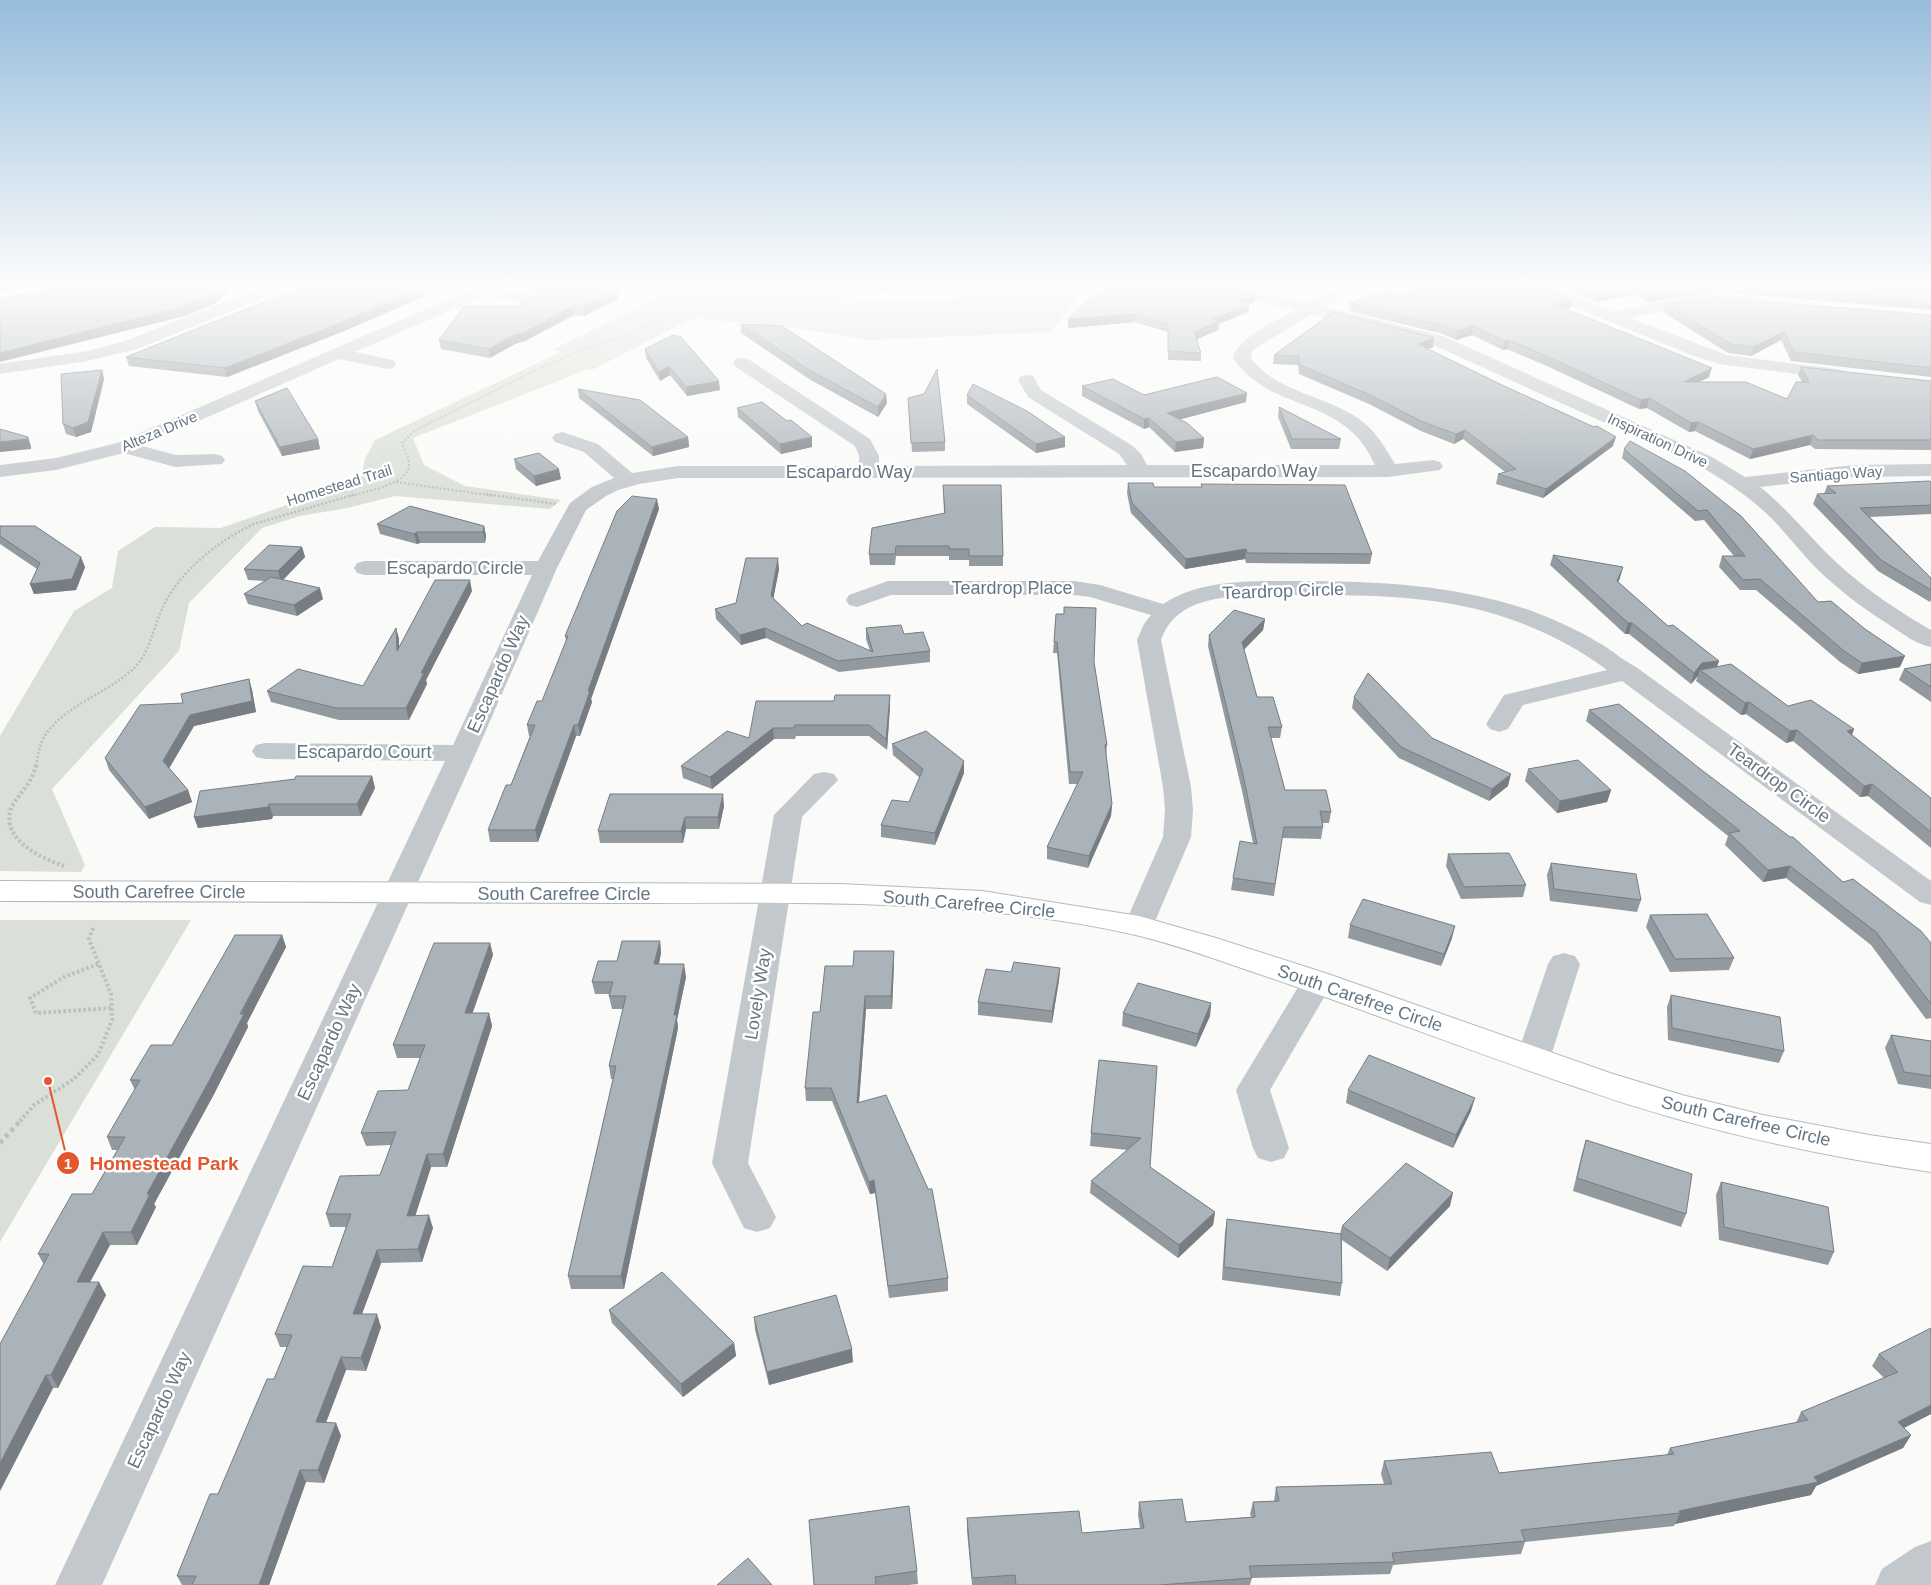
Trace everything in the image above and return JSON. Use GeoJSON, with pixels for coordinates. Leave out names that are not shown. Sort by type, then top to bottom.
{"type":"FeatureCollection","features":[{"type":"Feature","properties":{"kind":"main road","name":"South Carefree Circle"},"geometry":{"type":"LineString","coordinates":[[0,891],[398,894],[774,893],[982,901],[1139,926],[1205,945],[1317,982],[1598,1082],[1682,1108],[1763,1128],[1869,1149],[1931,1158]]}},
{"type":"Feature","properties":{"kind":"street"},"geometry":{"type":"LineString","coordinates":[[0,369],[71,362]]}},
{"type":"Feature","properties":{"kind":"street","name":"Alteza Drive"},"geometry":{"type":"LineString","coordinates":[[0,471],[56,464],[124,447],[320,362]]}},
{"type":"Feature","properties":{"kind":"street"},"geometry":{"type":"LineString","coordinates":[[377,362],[387,364]]}},
{"type":"Feature","properties":{"kind":"street"},"geometry":{"type":"LineString","coordinates":[[1245,362],[1252,373],[1263,380],[1328,408],[1354,424],[1372,441],[1388,471]]}},
{"type":"Feature","properties":{"kind":"street","name":"Inspiration Drive"},"geometry":{"type":"LineString","coordinates":[[1488,362],[1705,461],[1742,483],[1772,507],[1836,575],[1874,605],[1931,640]]}},
{"type":"Feature","properties":{"kind":"street"},"geometry":{"type":"LineString","coordinates":[[1732,362],[1768,372],[1854,376]]}},
{"type":"Feature","properties":{"kind":"street"},"geometry":{"type":"LineString","coordinates":[[742,363],[863,443],[869,456],[869,472]]}},
{"type":"Feature","properties":{"kind":"street"},"geometry":{"type":"LineString","coordinates":[[1027,380],[1034,394],[1126,450],[1134,458],[1140,471]]}},
{"type":"Feature","properties":{"kind":"street"},"geometry":{"type":"LineString","coordinates":[[562,438],[591,448],[629,481]]}},
{"type":"Feature","properties":{"kind":"street"},"geometry":{"type":"LineString","coordinates":[[124,447],[175,461],[215,460]]}},
{"type":"Feature","properties":{"kind":"street","name":"Escapardo Way"},"geometry":{"type":"LineString","coordinates":[[78,1585],[398,894],[546,568],[577,507],[596,492],[629,481],[678,472],[1388,471],[1433,466]]}},
{"type":"Feature","properties":{"kind":"street","name":"Santiago Way"},"geometry":{"type":"LineString","coordinates":[[1742,483],[1854,471],[1931,470]]}},
{"type":"Feature","properties":{"kind":"street","name":"Escapardo Circle"},"geometry":{"type":"LineString","coordinates":[[365,568],[546,568]]}},
{"type":"Feature","properties":{"kind":"street","name":"Teardrop Place"},"geometry":{"type":"LineString","coordinates":[[857,600],[888,588],[1074,588],[1092,590],[1166,612]]}},
{"type":"Feature","properties":{"kind":"street","name":"Teardrop Circle"},"geometry":{"type":"LineString","coordinates":[[1139,926],[1177,837],[1178,819],[1178,788],[1149,640],[1151,631],[1166,612],[1196,597],[1235,589],[1353,588],[1426,593],[1527,609],[1586,644],[1627,672],[1931,895]]}},
{"type":"Feature","properties":{"kind":"street"},"geometry":{"type":"LineString","coordinates":[[1499,724],[1512,700],[1627,672]]}},
{"type":"Feature","properties":{"kind":"street","name":"Escapardo Court"},"geometry":{"type":"LineString","coordinates":[[265,751],[463,752]]}},
{"type":"Feature","properties":{"kind":"street","name":"Lovely Way"},"geometry":{"type":"LineString","coordinates":[[757,1217],[730,1163],[788,815],[824,780]]}},
{"type":"Feature","properties":{"kind":"street"},"geometry":{"type":"LineString","coordinates":[[1533,1059],[1564,964]]}},
{"type":"Feature","properties":{"kind":"street"},"geometry":{"type":"LineString","coordinates":[[1271,1148],[1253,1090],[1317,982]]}},
{"type":"Feature","properties":{"kind":"street"},"geometry":{"type":"LineString","coordinates":[[1898,1585],[1931,1563]]}},
{"type":"Feature","properties":{"kind":"path","name":"Homestead Trail"},"geometry":{"type":"LineString","coordinates":[[7,831],[8,812],[29,785],[36,772],[39,744],[48,731],[119,681],[136,666],[144,654],[168,596],[176,584],[188,572],[244,528],[264,520],[395,482],[404,476],[408,469],[410,462],[402,443],[414,431],[554,362]]}},
{"type":"Feature","properties":{"kind":"path"},"geometry":{"type":"LineString","coordinates":[[395,482],[577,507]]}},
{"type":"Feature","properties":{"kind":"path"},"geometry":{"type":"LineString","coordinates":[[24,850],[39,858],[67,867]]}},
{"type":"Feature","properties":{"kind":"path"},"geometry":{"type":"LineString","coordinates":[[0,1143],[34,1106],[74,1079],[98,1055],[112,1020],[113,1008],[111,994],[89,939],[94,926]]}},
{"type":"Feature","properties":{"kind":"path"},"geometry":{"type":"LineString","coordinates":[[98,964],[64,977],[30,998],[36,1013],[113,1008]]}},
{"type":"Feature","properties":{"kind":"shaded area"},"geometry":{"type":"Polygon","coordinates":[[[540,362],[608,362],[594,369],[586,370],[413,438],[424,465],[465,486],[561,500],[550,509],[395,496],[347,508],[300,516],[262,528],[189,603],[179,651],[52,789],[85,865],[81,872],[0,871],[0,736],[74,611],[112,588],[118,551],[155,527],[221,528],[361,479],[365,459],[375,440],[540,362]]]}},
{"type":"Feature","properties":{"kind":"shaded area"},"geometry":{"type":"Polygon","coordinates":[[[0,920],[191,920],[0,1242],[0,920]]]}},
{"type":"Feature","properties":{"kind":"building"},"geometry":{"type":"Polygon","coordinates":[[[171,362],[240,362],[225,368],[171,362]]]}},
{"type":"Feature","properties":{"kind":"building"},"geometry":{"type":"Polygon","coordinates":[[[653,362],[703,362],[719,381],[686,387],[669,366],[659,372],[653,362]]]}},
{"type":"Feature","properties":{"kind":"building"},"geometry":{"type":"Polygon","coordinates":[[[797,362],[837,362],[886,394],[878,407],[797,362]]]}},
{"type":"Feature","properties":{"kind":"building"},"geometry":{"type":"Polygon","coordinates":[[[1300,362],[1455,362],[1594,427],[1597,426],[1616,437],[1546,489],[1498,474],[1516,469],[1465,430],[1456,434],[1423,422],[1370,395],[1300,365],[1300,362]]]}},
{"type":"Feature","properties":{"kind":"building"},"geometry":{"type":"Polygon","coordinates":[[[1560,362],[1697,362],[1712,368],[1684,382],[1746,382],[1787,399],[1796,382],[1809,382],[1801,367],[1931,381],[1931,440],[1818,440],[1813,435],[1753,449],[1698,422],[1691,423],[1649,398],[1641,400],[1560,362]]]}},
{"type":"Feature","properties":{"kind":"building"},"geometry":{"type":"Polygon","coordinates":[[[1879,362],[1931,362],[1931,368],[1879,362]]]}},
{"type":"Feature","properties":{"kind":"building"},"geometry":{"type":"Polygon","coordinates":[[[937,369],[945,442],[911,443],[908,398],[924,394],[937,369]]]}},
{"type":"Feature","properties":{"kind":"building"},"geometry":{"type":"Polygon","coordinates":[[[102,370],[88,422],[73,428],[63,424],[61,374],[102,370]]]}},
{"type":"Feature","properties":{"kind":"building"},"geometry":{"type":"Polygon","coordinates":[[[1217,377],[1247,393],[1167,413],[1187,423],[1204,438],[1176,442],[1149,418],[1144,419],[1082,386],[1113,379],[1144,395],[1217,377]]]}},
{"type":"Feature","properties":{"kind":"building"},"geometry":{"type":"Polygon","coordinates":[[[973,384],[1027,411],[1065,437],[1036,444],[967,395],[973,384]]]}},
{"type":"Feature","properties":{"kind":"building"},"geometry":{"type":"Polygon","coordinates":[[[287,388],[318,439],[280,447],[255,401],[287,388]]]}},
{"type":"Feature","properties":{"kind":"building"},"geometry":{"type":"Polygon","coordinates":[[[578,389],[640,400],[688,437],[652,447],[578,389]]]}},
{"type":"Feature","properties":{"kind":"building"},"geometry":{"type":"Polygon","coordinates":[[[762,402],[787,421],[791,420],[812,437],[780,444],[737,408],[762,402]]]}},
{"type":"Feature","properties":{"kind":"building"},"geometry":{"type":"Polygon","coordinates":[[[1279,407],[1341,439],[1292,439],[1279,407]]]}},
{"type":"Feature","properties":{"kind":"building"},"geometry":{"type":"Polygon","coordinates":[[[0,429],[28,437],[28,439],[0,442],[0,429]]]}},
{"type":"Feature","properties":{"kind":"building"},"geometry":{"type":"Polygon","coordinates":[[[1630,441],[1685,471],[1741,516],[1818,602],[1831,601],[1865,629],[1905,656],[1862,663],[1844,651],[1760,579],[1743,580],[1722,556],[1745,556],[1707,510],[1698,511],[1624,449],[1630,441]]]}},
{"type":"Feature","properties":{"kind":"building"},"geometry":{"type":"Polygon","coordinates":[[[539,453],[559,469],[534,476],[514,459],[539,453]]]}},
{"type":"Feature","properties":{"kind":"building"},"geometry":{"type":"Polygon","coordinates":[[[1930,481],[1931,505],[1860,508],[1931,578],[1931,590],[1881,560],[1817,494],[1836,493],[1827,486],[1930,481]]]}},
{"type":"Feature","properties":{"kind":"building"},"geometry":{"type":"Polygon","coordinates":[[[1128,483],[1153,483],[1154,487],[1202,487],[1201,484],[1345,485],[1372,554],[1247,553],[1246,549],[1186,559],[1132,503],[1128,483]]]}},
{"type":"Feature","properties":{"kind":"building"},"geometry":{"type":"Polygon","coordinates":[[[943,485],[1001,485],[1003,556],[969,556],[969,549],[949,549],[949,546],[896,546],[895,554],[869,554],[872,528],[945,513],[943,485]]]}},
{"type":"Feature","properties":{"kind":"building"},"geometry":{"type":"Polygon","coordinates":[[[632,496],[657,499],[588,691],[590,691],[578,725],[574,725],[535,830],[488,830],[506,785],[511,785],[535,725],[527,725],[537,701],[542,701],[568,636],[565,636],[617,511],[632,496]]]}},
{"type":"Feature","properties":{"kind":"building"},"geometry":{"type":"Polygon","coordinates":[[[410,506],[484,526],[483,532],[417,532],[414,534],[377,524],[410,506]]]}},
{"type":"Feature","properties":{"kind":"building"},"geometry":{"type":"Polygon","coordinates":[[[0,526],[35,526],[81,557],[72,579],[30,584],[40,563],[0,536],[0,526]]]}},
{"type":"Feature","properties":{"kind":"building"},"geometry":{"type":"Polygon","coordinates":[[[269,545],[302,547],[278,571],[244,569],[269,545]]]}},
{"type":"Feature","properties":{"kind":"building"},"geometry":{"type":"Polygon","coordinates":[[[1553,555],[1623,567],[1617,581],[1668,626],[1673,625],[1719,661],[1702,663],[1694,673],[1632,623],[1628,623],[1553,555]]]}},
{"type":"Feature","properties":{"kind":"building"},"geometry":{"type":"Polygon","coordinates":[[[746,558],[778,558],[771,596],[802,626],[807,623],[873,652],[866,628],[901,625],[904,634],[923,632],[930,651],[838,661],[765,628],[740,635],[715,609],[736,603],[746,558]]]}},
{"type":"Feature","properties":{"kind":"building"},"geometry":{"type":"Polygon","coordinates":[[[271,577],[320,588],[294,605],[244,594],[271,577]]]}},
{"type":"Feature","properties":{"kind":"building"},"geometry":{"type":"Polygon","coordinates":[[[435,580],[470,580],[421,673],[424,673],[406,708],[336,708],[267,691],[298,669],[363,686],[396,628],[397,651],[435,580]]]}},
{"type":"Feature","properties":{"kind":"building"},"geometry":{"type":"Polygon","coordinates":[[[1064,607],[1096,608],[1094,662],[1107,745],[1105,745],[1112,804],[1089,856],[1047,847],[1083,772],[1070,772],[1057,642],[1054,642],[1056,614],[1064,614],[1064,607]]]}},
{"type":"Feature","properties":{"kind":"building"},"geometry":{"type":"Polygon","coordinates":[[[1234,610],[1265,619],[1242,642],[1257,697],[1273,697],[1282,727],[1268,727],[1285,790],[1326,790],[1331,812],[1320,811],[1323,827],[1284,827],[1275,884],[1233,878],[1240,841],[1257,844],[1244,779],[1209,635],[1234,610]]]}},
{"type":"Feature","properties":{"kind":"building"},"geometry":{"type":"Polygon","coordinates":[[[1731,664],[1788,706],[1811,700],[1854,729],[1847,731],[1931,798],[1931,832],[1872,784],[1864,786],[1797,730],[1790,731],[1749,702],[1745,703],[1700,670],[1731,664]]]}},
{"type":"Feature","properties":{"kind":"building"},"geometry":{"type":"Polygon","coordinates":[[[1931,664],[1931,687],[1904,669],[1931,664]]]}},
{"type":"Feature","properties":{"kind":"building"},"geometry":{"type":"Polygon","coordinates":[[[1368,673],[1432,738],[1511,774],[1492,789],[1401,747],[1354,697],[1368,673]]]}},
{"type":"Feature","properties":{"kind":"building"},"geometry":{"type":"Polygon","coordinates":[[[249,679],[252,701],[190,715],[163,761],[188,790],[145,807],[105,758],[140,705],[183,703],[181,694],[249,679]]]}},
{"type":"Feature","properties":{"kind":"building"},"geometry":{"type":"Polygon","coordinates":[[[835,695],[890,695],[886,739],[869,725],[795,725],[794,728],[773,728],[710,777],[681,766],[727,731],[749,738],[756,701],[834,701],[835,695]]]}},
{"type":"Feature","properties":{"kind":"building"},"geometry":{"type":"Polygon","coordinates":[[[1619,704],[1699,768],[1790,837],[1793,837],[1843,882],[1853,879],[1921,931],[1931,943],[1931,1004],[1876,932],[1790,866],[1768,870],[1729,833],[1740,831],[1589,710],[1619,704]]]}},
{"type":"Feature","properties":{"kind":"building"},"geometry":{"type":"Polygon","coordinates":[[[926,731],[964,761],[935,833],[881,825],[892,800],[909,802],[923,769],[892,744],[926,731]]]}},
{"type":"Feature","properties":{"kind":"building"},"geometry":{"type":"Polygon","coordinates":[[[1578,760],[1611,790],[1560,801],[1528,769],[1578,760]]]}},
{"type":"Feature","properties":{"kind":"building"},"geometry":{"type":"Polygon","coordinates":[[[296,776],[372,776],[357,804],[269,804],[268,807],[194,817],[200,791],[295,779],[296,776]]]}},
{"type":"Feature","properties":{"kind":"building"},"geometry":{"type":"Polygon","coordinates":[[[610,794],[723,794],[718,817],[685,817],[681,831],[598,831],[610,794]]]}},
{"type":"Feature","properties":{"kind":"building"},"geometry":{"type":"Polygon","coordinates":[[[1509,853],[1526,885],[1464,887],[1448,854],[1509,853]]]}},
{"type":"Feature","properties":{"kind":"building"},"geometry":{"type":"Polygon","coordinates":[[[1551,863],[1636,874],[1641,900],[1554,889],[1551,863]]]}},
{"type":"Feature","properties":{"kind":"building"},"geometry":{"type":"Polygon","coordinates":[[[1363,899],[1455,926],[1444,954],[1350,925],[1363,899]]]}},
{"type":"Feature","properties":{"kind":"building"},"geometry":{"type":"Polygon","coordinates":[[[1707,914],[1734,958],[1675,959],[1650,915],[1707,914]]]}},
{"type":"Feature","properties":{"kind":"building"},"geometry":{"type":"Polygon","coordinates":[[[235,935],[282,935],[240,1014],[244,1014],[147,1194],[150,1194],[131,1232],[103,1232],[77,1282],[99,1282],[51,1375],[46,1375],[0,1463],[0,1344],[49,1254],[38,1254],[72,1194],[92,1194],[125,1137],[107,1137],[140,1080],[130,1080],[151,1045],[172,1045],[235,935]]]}},
{"type":"Feature","properties":{"kind":"building"},"geometry":{"type":"Polygon","coordinates":[[[622,941],[660,941],[654,964],[684,964],[674,1015],[677,1015],[621,1276],[568,1276],[616,1066],[609,1066],[626,996],[609,996],[613,982],[592,982],[598,961],[617,961],[622,941]]]}},
{"type":"Feature","properties":{"kind":"building"},"geometry":{"type":"Polygon","coordinates":[[[434,943],[490,943],[465,1013],[489,1013],[443,1154],[427,1154],[407,1216],[429,1215],[418,1249],[377,1250],[353,1314],[377,1314],[361,1358],[341,1357],[316,1422],[336,1423],[318,1470],[300,1470],[259,1585],[192,1585],[196,1576],[177,1576],[210,1494],[218,1494],[267,1379],[274,1379],[292,1335],[275,1334],[303,1266],[332,1267],[351,1214],[326,1214],[340,1176],[380,1175],[396,1132],[361,1133],[378,1091],[408,1090],[425,1045],[393,1045],[434,943]]]}},
{"type":"Feature","properties":{"kind":"building"},"geometry":{"type":"Polygon","coordinates":[[[854,951],[894,951],[891,996],[865,996],[857,1103],[886,1095],[928,1189],[932,1189],[948,1278],[888,1286],[874,1180],[869,1182],[831,1088],[805,1088],[813,1012],[820,1012],[825,966],[853,966],[854,951]]]}},
{"type":"Feature","properties":{"kind":"building"},"geometry":{"type":"Polygon","coordinates":[[[1014,962],[1060,968],[1052,1011],[978,1002],[986,969],[1011,972],[1014,962]]]}},
{"type":"Feature","properties":{"kind":"building"},"geometry":{"type":"Polygon","coordinates":[[[1138,983],[1211,1003],[1198,1034],[1123,1013],[1138,983]]]}},
{"type":"Feature","properties":{"kind":"building"},"geometry":{"type":"Polygon","coordinates":[[[1671,995],[1780,1017],[1784,1051],[1672,1028],[1671,995]]]}},
{"type":"Feature","properties":{"kind":"building"},"geometry":{"type":"Polygon","coordinates":[[[1891,1035],[1931,1041],[1931,1076],[1904,1072],[1891,1035]]]}},
{"type":"Feature","properties":{"kind":"building"},"geometry":{"type":"Polygon","coordinates":[[[1369,1055],[1475,1098],[1456,1135],[1348,1090],[1369,1055]]]}},
{"type":"Feature","properties":{"kind":"building"},"geometry":{"type":"Polygon","coordinates":[[[1099,1060],[1157,1066],[1150,1167],[1215,1212],[1179,1245],[1091,1181],[1141,1138],[1091,1133],[1099,1060]]]}},
{"type":"Feature","properties":{"kind":"building"},"geometry":{"type":"Polygon","coordinates":[[[1586,1140],[1692,1174],[1686,1214],[1577,1178],[1586,1140]]]}},
{"type":"Feature","properties":{"kind":"building"},"geometry":{"type":"Polygon","coordinates":[[[1406,1163],[1453,1193],[1390,1258],[1342,1226],[1406,1163]]]}},
{"type":"Feature","properties":{"kind":"building"},"geometry":{"type":"Polygon","coordinates":[[[1721,1182],[1828,1207],[1834,1252],[1724,1227],[1721,1182]]]}},
{"type":"Feature","properties":{"kind":"building"},"geometry":{"type":"Polygon","coordinates":[[[1227,1219],[1341,1234],[1342,1283],[1224,1267],[1227,1219]]]}},
{"type":"Feature","properties":{"kind":"building"},"geometry":{"type":"Polygon","coordinates":[[[662,1272],[734,1343],[681,1384],[609,1310],[662,1272]]]}},
{"type":"Feature","properties":{"kind":"building"},"geometry":{"type":"Polygon","coordinates":[[[836,1295],[852,1349],[767,1372],[754,1317],[836,1295]]]}},
{"type":"Feature","properties":{"kind":"building"},"geometry":{"type":"Polygon","coordinates":[[[1931,1328],[1931,1405],[1898,1422],[1911,1435],[1814,1477],[1818,1482],[1679,1511],[1680,1513],[1521,1530],[1525,1541],[1392,1553],[1394,1562],[1249,1566],[1252,1578],[1159,1585],[1016,1585],[1015,1575],[972,1578],[967,1518],[1079,1511],[1082,1533],[1144,1528],[1139,1502],[1182,1499],[1186,1522],[1255,1517],[1253,1502],[1279,1501],[1276,1487],[1392,1484],[1384,1461],[1491,1452],[1499,1473],[1674,1454],[1670,1448],[1808,1420],[1801,1412],[1898,1372],[1879,1354],[1931,1328]]]}},
{"type":"Feature","properties":{"kind":"building"},"geometry":{"type":"Polygon","coordinates":[[[909,1506],[917,1571],[875,1577],[876,1585],[814,1585],[809,1520],[909,1506]]]}},
{"type":"Feature","properties":{"kind":"building"},"geometry":{"type":"Polygon","coordinates":[[[748,1558],[772,1585],[717,1585],[748,1558]]]}},
{"type":"Feature","properties":{"kind":"place","name":"Homestead Park"},"geometry":{"type":"Point","coordinates":[48,1081]}}]}
